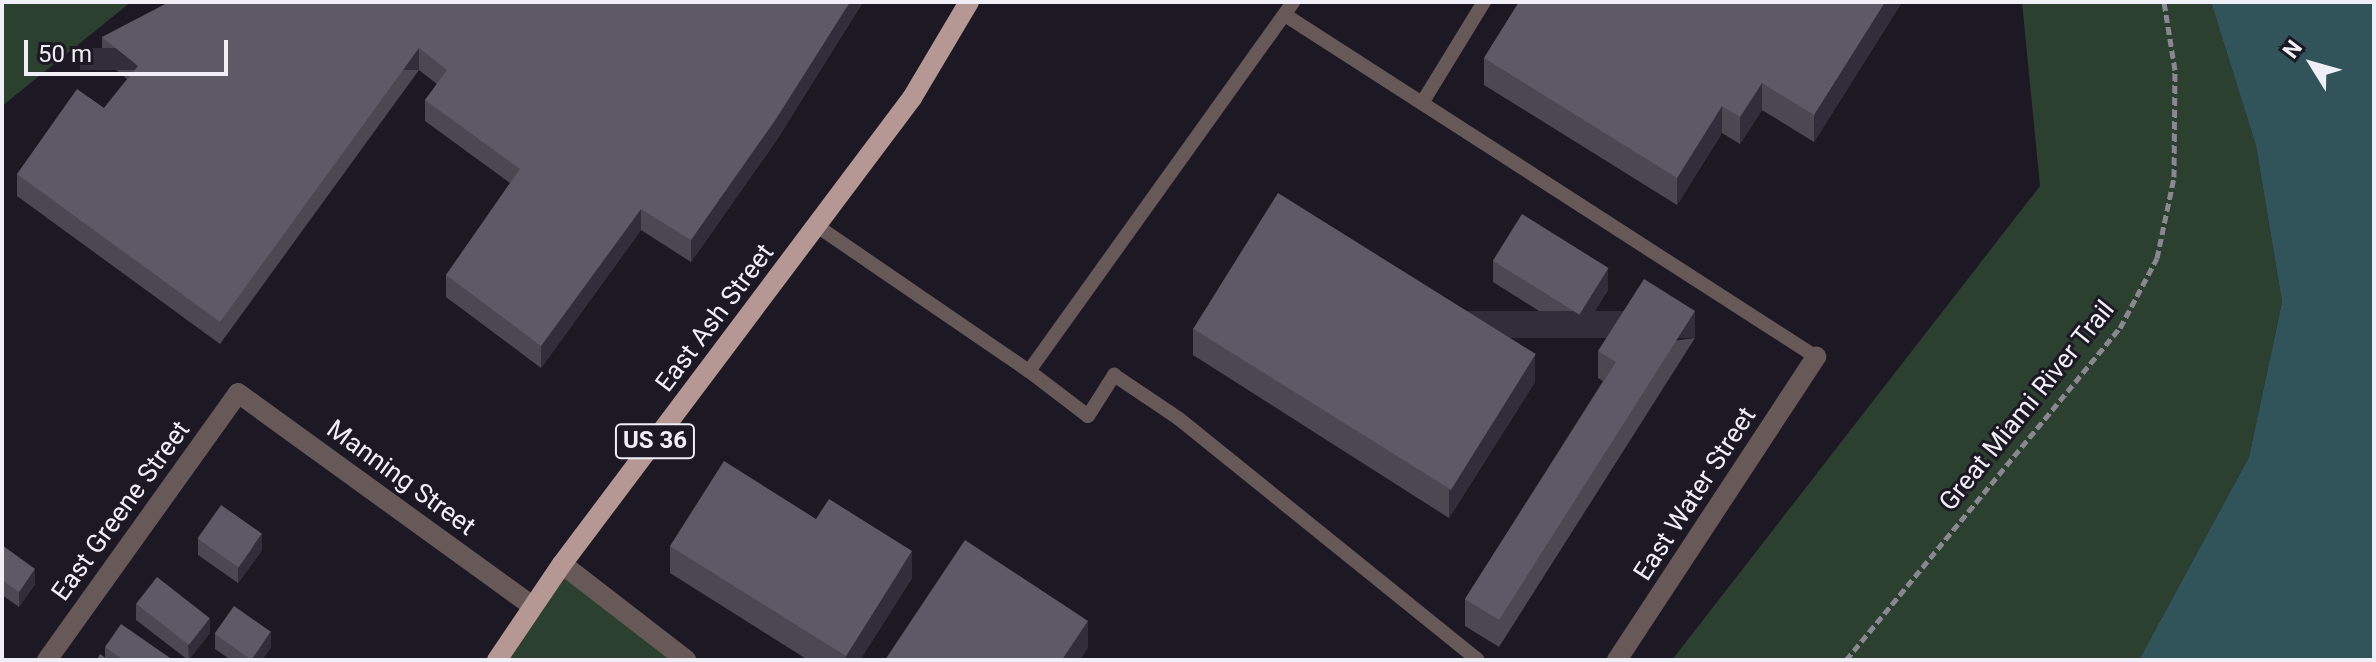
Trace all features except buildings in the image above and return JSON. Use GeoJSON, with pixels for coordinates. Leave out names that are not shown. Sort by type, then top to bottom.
{"type":"FeatureCollection","features":[{"type":"Feature","properties":{"kind":"main road","name":"East Ash Street"},"geometry":{"type":"LineString","coordinates":[[497,660],[562,564],[912,98],[969,2]]}},
{"type":"Feature","properties":{"kind":"street","name":"East Water Street"},"geometry":{"type":"LineString","coordinates":[[1617,660],[1816,357]]}},
{"type":"Feature","properties":{"kind":"street","name":"Manning Street"},"geometry":{"type":"LineString","coordinates":[[238,393],[532,606]]}},
{"type":"Feature","properties":{"kind":"street","name":"East Greene Street"},"geometry":{"type":"LineString","coordinates":[[47,660],[238,393]]}},
{"type":"Feature","properties":{"kind":"street"},"geometry":{"type":"LineString","coordinates":[[562,564],[686,660]]}},
{"type":"Feature","properties":{"kind":"lane"},"geometry":{"type":"LineString","coordinates":[[1422,103],[1484,2]]}},
{"type":"Feature","properties":{"kind":"lane"},"geometry":{"type":"LineString","coordinates":[[1029,371],[1289,8],[1422,103],[1816,357]]}},
{"type":"Feature","properties":{"kind":"lane"},"geometry":{"type":"LineString","coordinates":[[817,226],[1029,371],[1088,416],[1114,375],[1178,418],[1478,660]]}},
{"type":"Feature","properties":{"kind":"path","name":"Great Miami River Trail"},"geometry":{"type":"LineString","coordinates":[[1846,660],[2120,328],[2157,258],[2174,177],[2175,70],[2164,2]]}},
{"type":"Feature","properties":{"kind":"shaded area"},"geometry":{"type":"Polygon","coordinates":[[[2,2],[131,2],[2,106],[2,2]]]}},
{"type":"Feature","properties":{"kind":"shaded area"},"geometry":{"type":"Polygon","coordinates":[[[2022,2],[2211,2],[2256,146],[2282,302],[2249,457],[2139,660],[1672,660],[2040,186],[2022,2]]]}},
{"type":"Feature","properties":{"kind":"shaded area"},"geometry":{"type":"Polygon","coordinates":[[[2211,2],[2374,2],[2374,660],[2139,660],[2249,457],[2282,302],[2256,146],[2211,2]]]}},
{"type":"Feature","properties":{"kind":"shaded area"},"geometry":{"type":"Polygon","coordinates":[[[562,564],[686,660],[497,660],[562,564]]]}}]}
